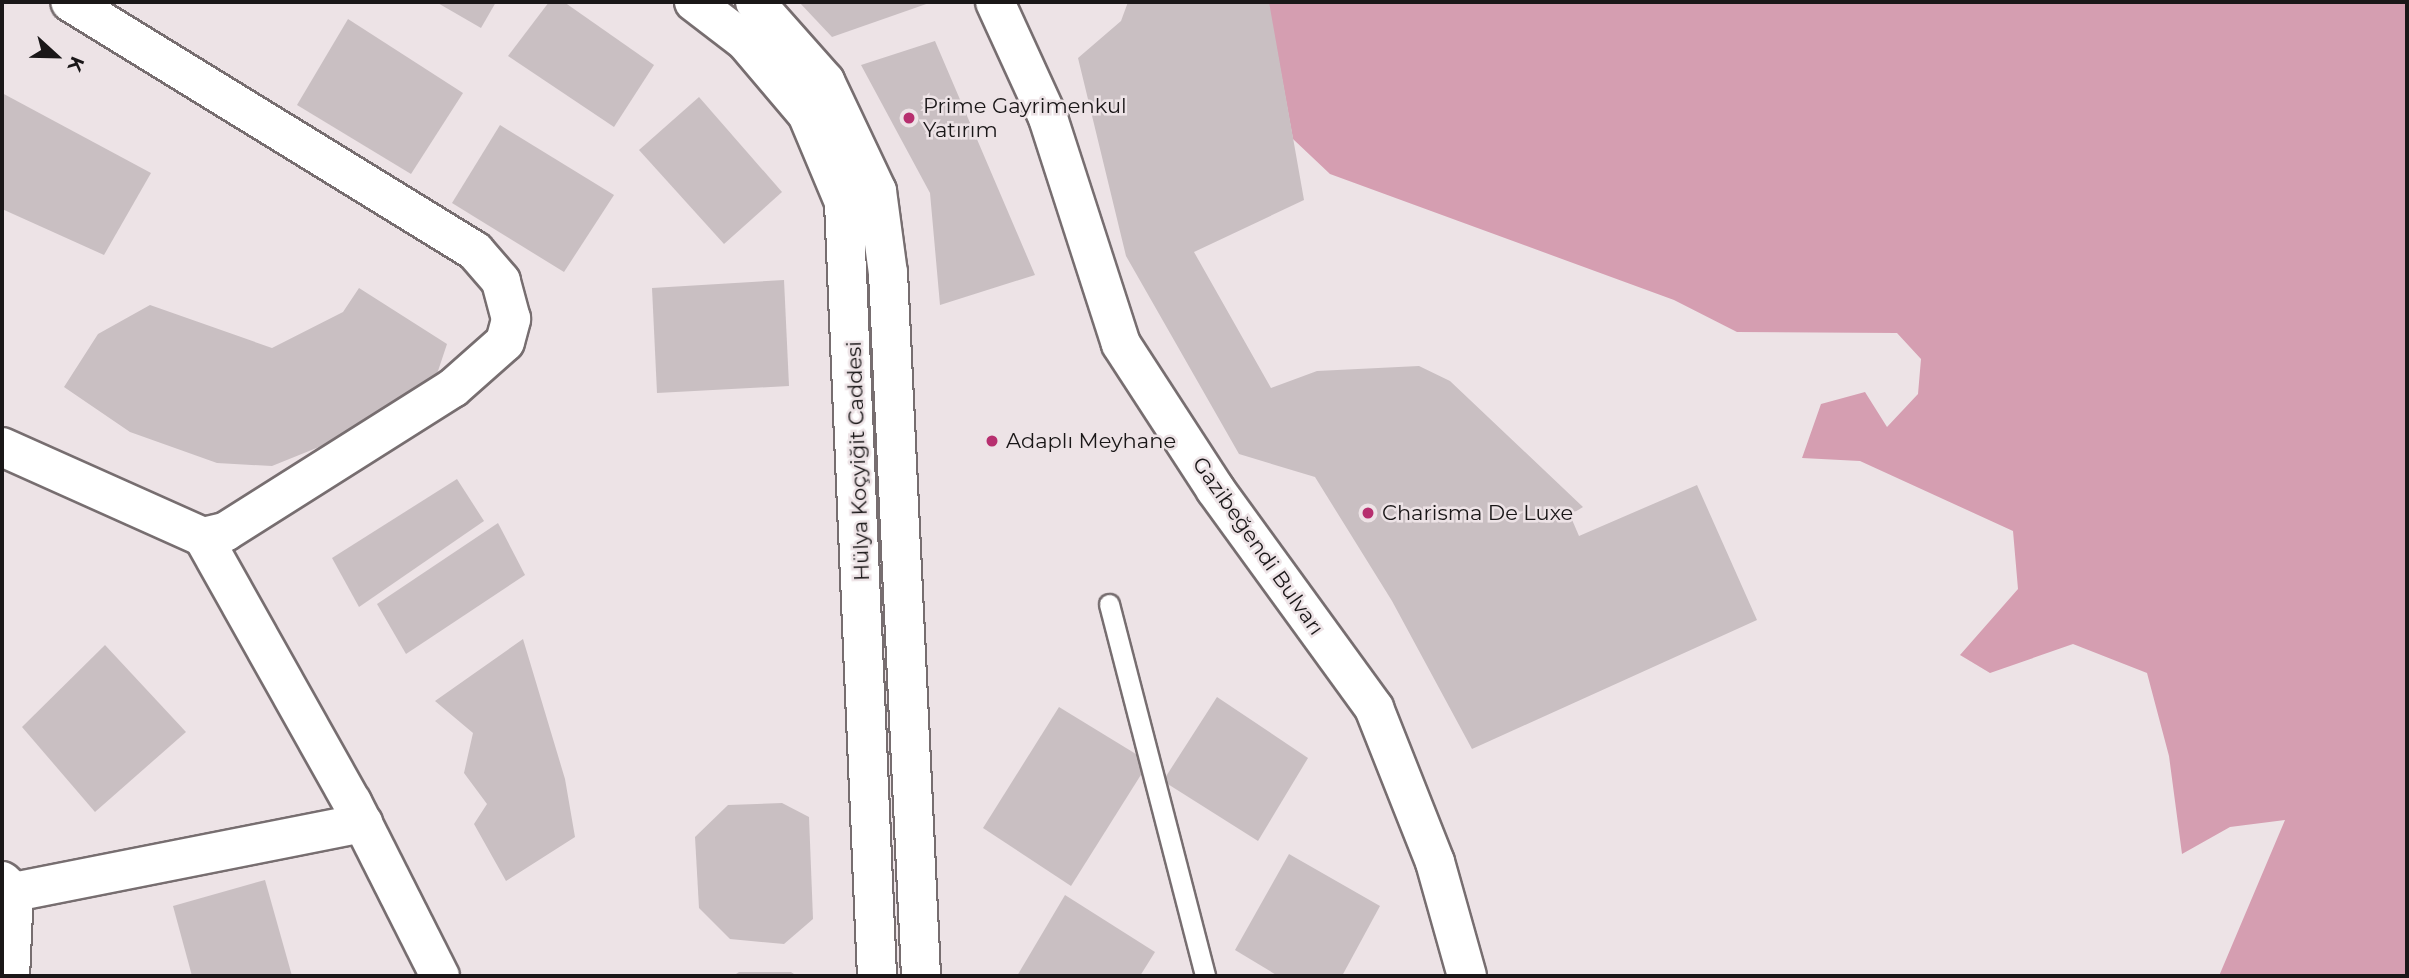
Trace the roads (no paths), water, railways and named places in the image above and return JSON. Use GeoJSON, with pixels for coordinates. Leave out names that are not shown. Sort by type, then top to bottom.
{"type":"FeatureCollection","features":[{"type":"Feature","properties":{"kind":"street"},"geometry":{"type":"LineString","coordinates":[[70,2],[475,251],[501,281],[512,318],[505,342],[453,388],[225,532],[203,537]]}},
{"type":"Feature","properties":{"kind":"street","name":"Hülya Koçyiğit Caddesi"},"geometry":{"type":"LineString","coordinates":[[694,2],[745,41],[807,114],[844,202],[877,976]]}},
{"type":"Feature","properties":{"kind":"street","name":"Hülya Koçyiğit Caddesi"},"geometry":{"type":"LineString","coordinates":[[755,2],[825,81],[877,191],[891,322],[921,976]]}},
{"type":"Feature","properties":{"kind":"street","name":"Gazibeğendi Bulvarı"},"geometry":{"type":"LineString","coordinates":[[995,2],[1048,118],[1121,344],[1214,489],[1374,708],[1435,862],[1467,976]]}},
{"type":"Feature","properties":{"kind":"street"},"geometry":{"type":"LineString","coordinates":[[2,447],[203,537],[363,823],[440,976]]}},
{"type":"Feature","properties":{"kind":"street"},"geometry":{"type":"LineString","coordinates":[[10,976],[8,887],[363,823]]}},
{"type":"Feature","properties":{"kind":"lane"},"geometry":{"type":"LineString","coordinates":[[1110,604],[1205,976]]}},
{"type":"Feature","properties":{"kind":"place","name":"Prime Gayrimenkul Yatırım"},"geometry":{"type":"Point","coordinates":[909,118]}},
{"type":"Feature","properties":{"kind":"place","name":"Adaplı Meyhane"},"geometry":{"type":"Point","coordinates":[992,441]}},
{"type":"Feature","properties":{"kind":"place","name":"Charisma De Luxe"},"geometry":{"type":"Point","coordinates":[1368,513]}}]}
